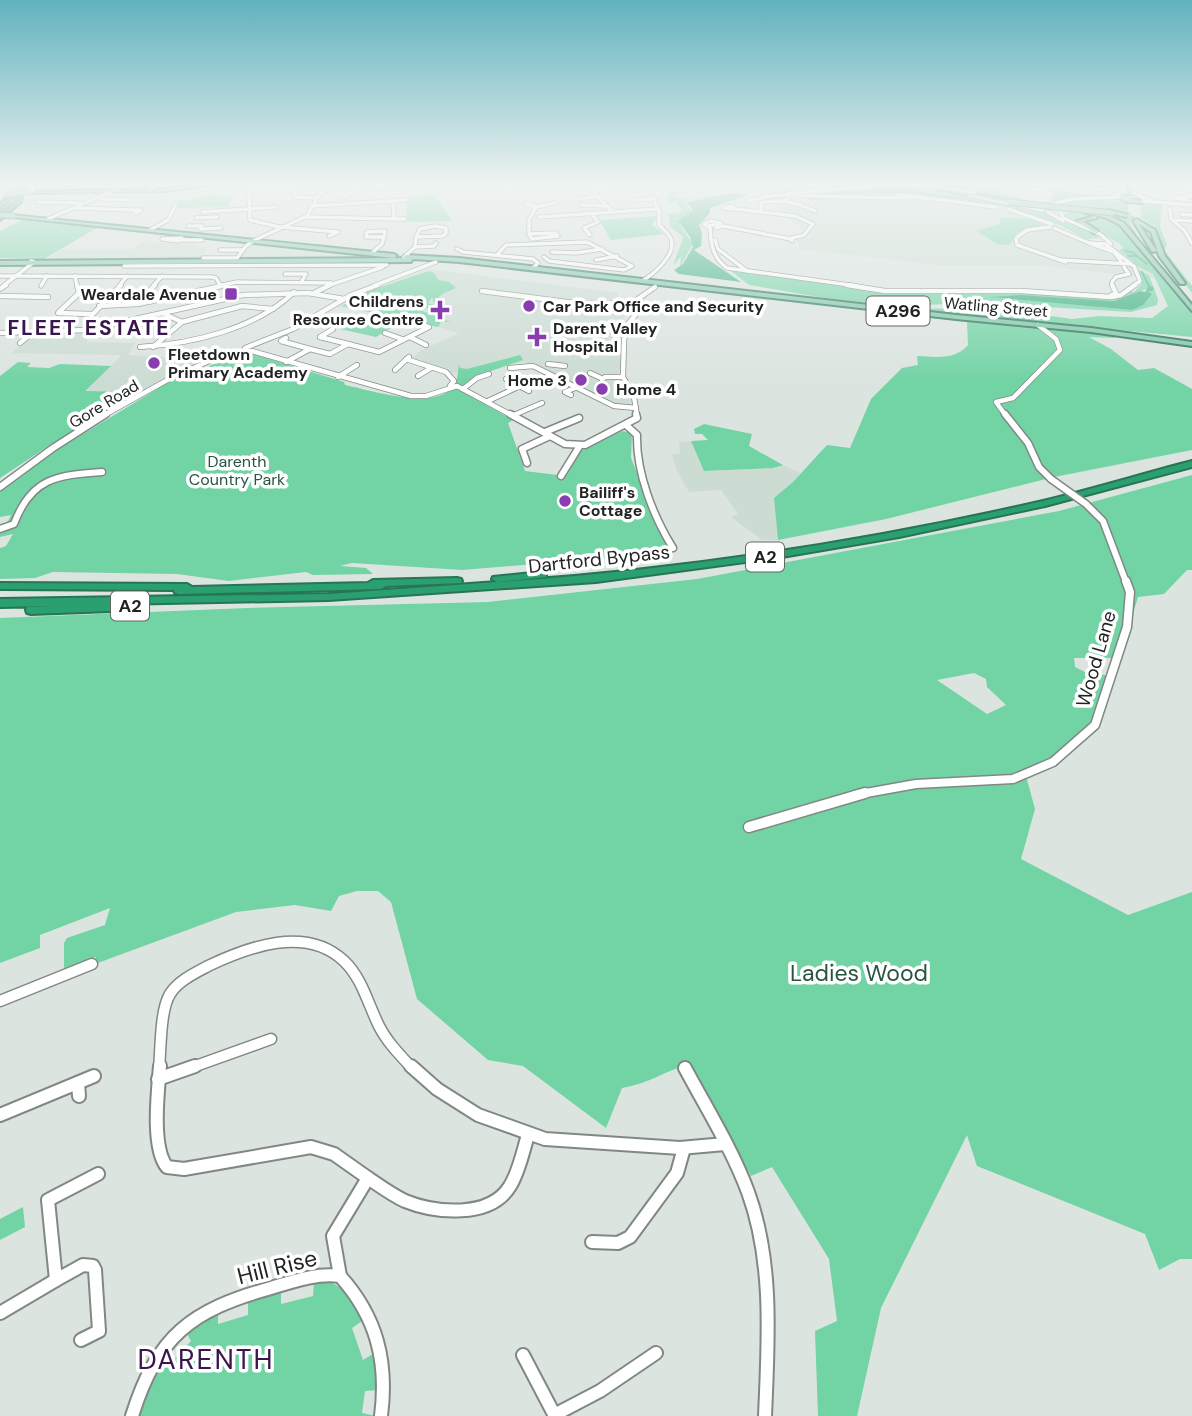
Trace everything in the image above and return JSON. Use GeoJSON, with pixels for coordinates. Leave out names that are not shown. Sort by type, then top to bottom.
{"type":"FeatureCollection","features":[{"type":"Feature","properties":{"kind":"highway","name":"Dartford Bypass"},"geometry":{"type":"LineString","coordinates":[[0,603],[51,597],[322,589],[457,581],[666,563],[884,530],[1038,498],[1192,456]]}},
{"type":"Feature","properties":{"kind":"highway","name":"Dartford Bypass"},"geometry":{"type":"LineString","coordinates":[[0,595],[213,600],[329,597],[517,586],[727,562],[899,534],[1072,496],[1192,464]]}},
{"type":"Feature","properties":{"kind":"highway","name":"A2"},"geometry":{"type":"LineString","coordinates":[[0,586],[51,597]]}},
{"type":"Feature","properties":{"kind":"highway","name":"A2"},"geometry":{"type":"LineString","coordinates":[[0,611],[51,597]]}},
{"type":"Feature","properties":{"kind":"main road"},"geometry":{"type":"LineString","coordinates":[[354,250],[432,262],[464,261],[533,268],[640,284]]}},
{"type":"Feature","properties":{"kind":"main road"},"geometry":{"type":"LineString","coordinates":[[1145,250],[1156,262]]}},
{"type":"Feature","properties":{"kind":"main road"},"geometry":{"type":"LineString","coordinates":[[1148,250],[1192,309]]}},
{"type":"Feature","properties":{"kind":"main road"},"geometry":{"type":"LineString","coordinates":[[1154,250],[1190,296]]}},
{"type":"Feature","properties":{"kind":"main road"},"geometry":{"type":"LineString","coordinates":[[1160,250],[1190,296]]}},
{"type":"Feature","properties":{"kind":"main road"},"geometry":{"type":"LineString","coordinates":[[374,263],[389,256]]}},
{"type":"Feature","properties":{"kind":"main road"},"geometry":{"type":"LineString","coordinates":[[32,262],[237,259],[374,263],[407,258]]}},
{"type":"Feature","properties":{"kind":"main road"},"geometry":{"type":"LineString","coordinates":[[0,262],[126,265],[237,259]]}},
{"type":"Feature","properties":{"kind":"main road","name":"Watling Street"},"geometry":{"type":"LineString","coordinates":[[640,284],[654,282],[1192,344]]}},
{"type":"Feature","properties":{"kind":"street"},"geometry":{"type":"LineString","coordinates":[[203,258],[237,259],[243,250]]}},
{"type":"Feature","properties":{"kind":"street"},"geometry":{"type":"LineString","coordinates":[[407,258],[413,250]]}},
{"type":"Feature","properties":{"kind":"street"},"geometry":{"type":"LineString","coordinates":[[459,250],[536,256]]}},
{"type":"Feature","properties":{"kind":"street"},"geometry":{"type":"LineString","coordinates":[[502,250],[544,257],[550,256],[552,251],[576,253],[596,250]]}},
{"type":"Feature","properties":{"kind":"street"},"geometry":{"type":"LineString","coordinates":[[496,255],[502,250]]}},
{"type":"Feature","properties":{"kind":"street"},"geometry":{"type":"LineString","coordinates":[[544,257],[548,261],[606,268],[626,270],[631,267],[605,250]]}},
{"type":"Feature","properties":{"kind":"street"},"geometry":{"type":"LineString","coordinates":[[561,476],[579,447],[637,418],[634,396],[623,376],[626,362],[623,353],[624,333],[633,306],[642,300],[654,282],[668,250]]}},
{"type":"Feature","properties":{"kind":"street"},"geometry":{"type":"LineString","coordinates":[[713,250],[719,263],[733,270],[802,277],[885,291],[1021,291],[1119,296],[1140,279],[1132,265],[1116,250]]}},
{"type":"Feature","properties":{"kind":"street"},"geometry":{"type":"LineString","coordinates":[[721,250],[744,270],[757,274]]}},
{"type":"Feature","properties":{"kind":"street"},"geometry":{"type":"LineString","coordinates":[[1034,250],[1062,260],[1132,265]]}},
{"type":"Feature","properties":{"kind":"street"},"geometry":{"type":"LineString","coordinates":[[1097,296],[1115,295],[1112,283],[1116,277],[1129,274],[1112,250]]}},
{"type":"Feature","properties":{"kind":"street"},"geometry":{"type":"LineString","coordinates":[[533,268],[538,263],[536,256]]}},
{"type":"Feature","properties":{"kind":"street"},"geometry":{"type":"LineString","coordinates":[[596,260],[617,256]]}},
{"type":"Feature","properties":{"kind":"street"},"geometry":{"type":"LineString","coordinates":[[0,289],[32,262]]}},
{"type":"Feature","properties":{"kind":"street"},"geometry":{"type":"LineString","coordinates":[[399,277],[432,262]]}},
{"type":"Feature","properties":{"kind":"street"},"geometry":{"type":"LineString","coordinates":[[370,271],[374,263]]}},
{"type":"Feature","properties":{"kind":"street"},"geometry":{"type":"LineString","coordinates":[[126,265],[225,265],[260,268],[374,263],[387,265],[314,293]]}},
{"type":"Feature","properties":{"kind":"street"},"geometry":{"type":"LineString","coordinates":[[146,276],[157,265]]}},
{"type":"Feature","properties":{"kind":"street"},"geometry":{"type":"LineString","coordinates":[[211,277],[225,265]]}},
{"type":"Feature","properties":{"kind":"street"},"geometry":{"type":"LineString","coordinates":[[281,281],[292,265]]}},
{"type":"Feature","properties":{"kind":"street"},"geometry":{"type":"LineString","coordinates":[[332,265],[330,271],[336,271]]}},
{"type":"Feature","properties":{"kind":"street"},"geometry":{"type":"LineString","coordinates":[[248,271],[260,268]]}},
{"type":"Feature","properties":{"kind":"street"},"geometry":{"type":"LineString","coordinates":[[395,370],[408,358],[452,376],[454,381],[440,393],[422,397],[286,362],[254,349],[266,339],[293,329],[342,298],[418,269]]}},
{"type":"Feature","properties":{"kind":"street"},"geometry":{"type":"LineString","coordinates":[[285,274],[306,274],[302,281]]}},
{"type":"Feature","properties":{"kind":"street"},"geometry":{"type":"LineString","coordinates":[[0,276],[211,277],[216,278],[220,285]]}},
{"type":"Feature","properties":{"kind":"street"},"geometry":{"type":"LineString","coordinates":[[41,286],[47,276]]}},
{"type":"Feature","properties":{"kind":"street"},"geometry":{"type":"LineString","coordinates":[[75,276],[79,293],[58,314],[91,314]]}},
{"type":"Feature","properties":{"kind":"street"},"geometry":{"type":"LineString","coordinates":[[86,330],[91,314],[127,276]]}},
{"type":"Feature","properties":{"kind":"street"},"geometry":{"type":"LineString","coordinates":[[149,292],[162,276]]}},
{"type":"Feature","properties":{"kind":"street"},"geometry":{"type":"LineString","coordinates":[[99,306],[138,304],[220,285],[281,281],[332,284]]}},
{"type":"Feature","properties":{"kind":"street"},"geometry":{"type":"LineString","coordinates":[[642,300],[640,284],[654,282]]}},
{"type":"Feature","properties":{"kind":"street"},"geometry":{"type":"LineString","coordinates":[[181,287],[188,292]]}},
{"type":"Feature","properties":{"kind":"street"},"geometry":{"type":"LineString","coordinates":[[482,291],[568,303],[633,306],[642,300]]}},
{"type":"Feature","properties":{"kind":"street"},"geometry":{"type":"LineString","coordinates":[[0,333],[86,330],[236,294],[294,292],[342,298]]}},
{"type":"Feature","properties":{"kind":"street"},"geometry":{"type":"LineString","coordinates":[[140,347],[166,346],[247,321],[288,301],[294,292]]}},
{"type":"Feature","properties":{"kind":"street"},"geometry":{"type":"LineString","coordinates":[[0,296],[48,297]]}},
{"type":"Feature","properties":{"kind":"street"},"geometry":{"type":"LineString","coordinates":[[153,347],[181,322],[240,306],[273,309]]}},
{"type":"Feature","properties":{"kind":"street"},"geometry":{"type":"LineString","coordinates":[[162,313],[181,322]]}},
{"type":"Feature","properties":{"kind":"street"},"geometry":{"type":"LineString","coordinates":[[121,323],[127,329],[125,333]]}},
{"type":"Feature","properties":{"kind":"street"},"geometry":{"type":"LineString","coordinates":[[369,357],[402,339],[432,328],[411,323]]}},
{"type":"Feature","properties":{"kind":"street","name":"Wood Lane"},"geometry":{"type":"LineString","coordinates":[[749,827],[856,795],[915,784],[1013,779],[1053,762],[1095,725],[1126,627],[1130,592],[1103,521],[1086,504],[1038,469],[1026,439],[1006,419],[996,402],[1013,398],[1060,350],[1056,339],[1038,325]]}},
{"type":"Feature","properties":{"kind":"street"},"geometry":{"type":"LineString","coordinates":[[333,329],[320,337],[379,352]]}},
{"type":"Feature","properties":{"kind":"street"},"geometry":{"type":"LineString","coordinates":[[20,343],[32,333]]}},
{"type":"Feature","properties":{"kind":"street"},"geometry":{"type":"LineString","coordinates":[[385,333],[402,339]]}},
{"type":"Feature","properties":{"kind":"street"},"geometry":{"type":"LineString","coordinates":[[410,337],[426,345]]}},
{"type":"Feature","properties":{"kind":"street"},"geometry":{"type":"LineString","coordinates":[[286,338],[281,341],[329,354],[348,344]]}},
{"type":"Feature","properties":{"kind":"street","name":"Gore Road"},"geometry":{"type":"LineString","coordinates":[[0,487],[66,441],[185,371],[226,353],[254,349]]}},
{"type":"Feature","properties":{"kind":"street"},"geometry":{"type":"LineString","coordinates":[[286,362],[310,349]]}},
{"type":"Feature","properties":{"kind":"street"},"geometry":{"type":"LineString","coordinates":[[548,364],[554,367],[565,366]]}},
{"type":"Feature","properties":{"kind":"street"},"geometry":{"type":"LineString","coordinates":[[338,376],[357,365]]}},
{"type":"Feature","properties":{"kind":"street"},"geometry":{"type":"LineString","coordinates":[[510,368],[533,366],[616,407],[636,408]]}},
{"type":"Feature","properties":{"kind":"street"},"geometry":{"type":"LineString","coordinates":[[418,376],[431,368]]}},
{"type":"Feature","properties":{"kind":"street"},"geometry":{"type":"LineString","coordinates":[[463,389],[477,378],[489,374]]}},
{"type":"Feature","properties":{"kind":"street"},"geometry":{"type":"LineString","coordinates":[[594,375],[623,376]]}},
{"type":"Feature","properties":{"kind":"street"},"geometry":{"type":"LineString","coordinates":[[506,379],[529,391]]}},
{"type":"Feature","properties":{"kind":"street"},"geometry":{"type":"LineString","coordinates":[[450,386],[488,401],[565,444],[579,447]]}},
{"type":"Feature","properties":{"kind":"street"},"geometry":{"type":"LineString","coordinates":[[488,401],[520,386]]}},
{"type":"Feature","properties":{"kind":"street"},"geometry":{"type":"LineString","coordinates":[[571,395],[565,392],[575,388]]}},
{"type":"Feature","properties":{"kind":"street"},"geometry":{"type":"LineString","coordinates":[[514,415],[542,403]]}},
{"type":"Feature","properties":{"kind":"street"},"geometry":{"type":"LineString","coordinates":[[527,463],[522,449],[579,418]]}},
{"type":"Feature","properties":{"kind":"street"},"geometry":{"type":"LineString","coordinates":[[626,425],[637,435],[636,460],[664,534],[673,548]]}},
{"type":"Feature","properties":{"kind":"street"},"geometry":{"type":"LineString","coordinates":[[0,529],[14,524],[22,500],[31,490],[49,479],[73,473],[102,472]]}},
{"type":"Feature","properties":{"kind":"street"},"geometry":{"type":"LineString","coordinates":[[528,1135],[506,1193],[490,1206],[464,1209],[420,1205],[396,1196],[327,1149],[319,1147],[184,1170],[167,1167],[160,1153],[158,1079],[166,1002],[174,986],[183,980],[260,946],[307,943],[332,952],[353,969],[387,1039],[433,1086],[465,1108],[528,1135],[562,1142],[684,1148],[725,1144]]}},
{"type":"Feature","properties":{"kind":"street"},"geometry":{"type":"LineString","coordinates":[[0,1001],[92,964]]}},
{"type":"Feature","properties":{"kind":"street"},"geometry":{"type":"LineString","coordinates":[[158,1079],[271,1039]]}},
{"type":"Feature","properties":{"kind":"street"},"geometry":{"type":"LineString","coordinates":[[685,1068],[746,1187],[762,1243],[765,1281],[765,1416]]}},
{"type":"Feature","properties":{"kind":"street"},"geometry":{"type":"LineString","coordinates":[[0,1115],[94,1076]]}},
{"type":"Feature","properties":{"kind":"street"},"geometry":{"type":"LineString","coordinates":[[78,1083],[79,1096]]}},
{"type":"Feature","properties":{"kind":"street"},"geometry":{"type":"LineString","coordinates":[[592,1242],[618,1243],[630,1237],[677,1173],[684,1148]]}},
{"type":"Feature","properties":{"kind":"street"},"geometry":{"type":"LineString","coordinates":[[56,1280],[48,1200],[97,1174]]}},
{"type":"Feature","properties":{"kind":"street"},"geometry":{"type":"LineString","coordinates":[[340,1276],[333,1236],[368,1178]]}},
{"type":"Feature","properties":{"kind":"street"},"geometry":{"type":"LineString","coordinates":[[0,1313],[83,1265],[93,1266],[99,1331],[81,1340]]}},
{"type":"Feature","properties":{"kind":"street","name":"Hill Rise"},"geometry":{"type":"LineString","coordinates":[[132,1416],[145,1376],[158,1354],[201,1314],[218,1304],[322,1274],[340,1276],[369,1311],[380,1345],[385,1393],[381,1416]]}},
{"type":"Feature","properties":{"kind":"street"},"geometry":{"type":"LineString","coordinates":[[523,1355],[555,1415],[610,1385],[656,1353]]}},
{"type":"Feature","properties":{"kind":"shaded area"},"geometry":{"type":"Polygon","coordinates":[[[62,250],[206,250],[201,258],[48,259],[62,250]]]}},
{"type":"Feature","properties":{"kind":"shaded area"},"geometry":{"type":"Polygon","coordinates":[[[243,250],[328,250],[381,256],[378,258],[238,258],[243,250]]]}},
{"type":"Feature","properties":{"kind":"shaded area"},"geometry":{"type":"Polygon","coordinates":[[[691,250],[694,250],[741,282],[679,274],[674,270],[683,264],[691,250]]]}},
{"type":"Feature","properties":{"kind":"shaded area"},"geometry":{"type":"Polygon","coordinates":[[[810,250],[1123,250],[1159,279],[1039,265],[937,265],[810,250]]]}},
{"type":"Feature","properties":{"kind":"shaded area","name":"Darent Valley Hospital"},"geometry":{"type":"Polygon","coordinates":[[[428,269],[618,293],[618,297],[605,301],[626,303],[624,306],[630,309],[618,332],[618,351],[623,361],[618,375],[632,405],[614,405],[525,362],[452,373],[411,359],[420,351],[459,333],[413,319],[336,307],[350,297],[428,269]]]}},
{"type":"Feature","properties":{"kind":"shaded area"},"geometry":{"type":"Polygon","coordinates":[[[1149,286],[1153,287],[1154,290],[1148,292],[1152,294],[1143,305],[1132,310],[990,297],[1020,295],[1114,301],[1140,291],[1145,292],[1149,286]]]}},
{"type":"Feature","properties":{"kind":"shaded area","name":"Fleetdown Primary Academy"},"geometry":{"type":"Polygon","coordinates":[[[88,331],[87,342],[135,343],[128,355],[202,360],[178,369],[141,392],[84,391],[122,355],[12,353],[34,334],[88,331]]]}},
{"type":"Feature","properties":{"kind":"shaded area"},"geometry":{"type":"Polygon","coordinates":[[[691,441],[704,471],[773,468],[783,465],[800,473],[774,498],[778,540],[762,540],[731,517],[738,514],[721,490],[689,492],[677,471],[672,454],[680,454],[679,442],[691,441]]]}},
{"type":"Feature","properties":{"kind":"green space"},"geometry":{"type":"Polygon","coordinates":[[[0,250],[59,250],[44,259],[0,258],[0,250]]]}},
{"type":"Feature","properties":{"kind":"green space"},"geometry":{"type":"Polygon","coordinates":[[[679,250],[690,250],[680,267],[681,256],[674,265],[679,250]]]}},
{"type":"Feature","properties":{"kind":"green space"},"geometry":{"type":"Polygon","coordinates":[[[1119,250],[1141,250],[1192,313],[1192,337],[902,309],[995,308],[1072,319],[1099,316],[1152,318],[1168,306],[1153,274],[1139,267],[1119,250]]]}},
{"type":"Feature","properties":{"kind":"green space"},"geometry":{"type":"Polygon","coordinates":[[[1163,250],[1192,286],[1192,293],[1166,259],[1163,250]]]}},
{"type":"Feature","properties":{"kind":"green space"},"geometry":{"type":"Polygon","coordinates":[[[728,269],[885,292],[1023,292],[1113,298],[1127,290],[1134,292],[1142,283],[1136,269],[1149,275],[1158,299],[1157,305],[1131,312],[979,303],[892,306],[749,285],[728,269]],[[1152,287],[1114,301],[1034,296],[992,297],[1132,310],[1151,294],[1148,293],[1152,287]]]}},
{"type":"Feature","properties":{"kind":"green space"},"geometry":{"type":"Polygon","coordinates":[[[429,271],[434,273],[438,280],[449,282],[456,288],[442,294],[434,303],[432,297],[428,303],[433,305],[422,311],[450,322],[441,322],[438,327],[342,306],[369,291],[429,271]]]}},
{"type":"Feature","properties":{"kind":"green space"},"geometry":{"type":"Polygon","coordinates":[[[349,315],[396,325],[376,337],[331,327],[349,315]]]}},
{"type":"Feature","properties":{"kind":"green space"},"geometry":{"type":"Polygon","coordinates":[[[969,320],[1063,326],[1116,338],[1089,337],[1111,349],[1138,370],[1154,368],[1192,389],[1192,450],[1054,477],[886,519],[778,540],[774,498],[793,482],[827,445],[850,448],[871,399],[902,368],[918,365],[917,356],[945,356],[963,350],[968,345],[969,320]]]}},
{"type":"Feature","properties":{"kind":"green space","name":"Darenth Country Park"},"geometry":{"type":"Polygon","coordinates":[[[240,354],[254,354],[344,382],[345,385],[388,395],[422,398],[449,391],[457,379],[459,364],[460,368],[467,369],[520,355],[523,360],[482,374],[461,391],[513,420],[508,423],[525,471],[566,476],[581,451],[622,431],[632,433],[631,458],[669,553],[462,570],[352,563],[340,566],[366,568],[373,574],[313,575],[306,572],[229,581],[177,574],[53,572],[35,578],[0,579],[0,548],[6,546],[13,534],[0,537],[0,526],[6,525],[11,515],[0,517],[0,489],[42,459],[172,380],[240,354]]]}},
{"type":"Feature","properties":{"kind":"green space"},"geometry":{"type":"Polygon","coordinates":[[[18,362],[31,363],[27,367],[49,368],[60,364],[111,366],[85,391],[141,392],[53,443],[0,478],[0,376],[18,362]]]}},
{"type":"Feature","properties":{"kind":"green space"},"geometry":{"type":"Polygon","coordinates":[[[704,424],[752,434],[749,446],[783,465],[773,468],[704,471],[691,441],[708,440],[702,434],[695,434],[694,429],[704,424]]]}},
{"type":"Feature","properties":{"kind":"green space","name":"Ladies Wood"},"geometry":{"type":"Polygon","coordinates":[[[1192,475],[1192,570],[1187,570],[1164,594],[1138,597],[1120,658],[1074,658],[1075,667],[1091,675],[1093,671],[1107,676],[1092,720],[1058,754],[1026,776],[1035,809],[1021,859],[1128,915],[1192,892],[1192,1259],[1180,1259],[1159,1270],[1145,1234],[977,1166],[967,1135],[881,1308],[857,1416],[818,1416],[815,1331],[837,1321],[829,1259],[772,1167],[751,1176],[689,1064],[640,1084],[622,1088],[606,1128],[523,1066],[488,1060],[417,999],[391,902],[378,891],[357,891],[339,896],[331,911],[295,905],[236,912],[95,964],[96,957],[75,967],[64,968],[64,943],[67,938],[105,925],[110,908],[40,935],[40,948],[0,963],[0,618],[488,602],[697,579],[1059,511],[1192,475]],[[974,673],[937,680],[987,714],[1006,705],[987,687],[986,679],[974,673]]]}},
{"type":"Feature","properties":{"kind":"green space"},"geometry":{"type":"Polygon","coordinates":[[[23,1207],[25,1227],[0,1240],[0,1219],[23,1207]]]}},
{"type":"Feature","properties":{"kind":"green space"},"geometry":{"type":"Polygon","coordinates":[[[324,1280],[343,1290],[365,1319],[352,1328],[363,1360],[376,1352],[379,1390],[365,1391],[362,1413],[376,1416],[135,1416],[158,1359],[166,1368],[191,1341],[185,1330],[218,1308],[218,1324],[248,1315],[248,1299],[281,1290],[281,1304],[313,1296],[314,1281],[324,1280]]]}},
{"type":"Feature","properties":{"kind":"waterway"},"geometry":{"type":"LineString","coordinates":[[1125,251],[1132,252],[1147,264]]}},
{"type":"Feature","properties":{"kind":"waterway"},"geometry":{"type":"LineString","coordinates":[[1128,256],[1136,256]]}},
{"type":"Feature","properties":{"kind":"waterway"},"geometry":{"type":"LineString","coordinates":[[1142,272],[1149,286]]}},
{"type":"Feature","properties":{"kind":"place","name":"Weardale Avenue"},"geometry":{"type":"Point","coordinates":[231,294]}},
{"type":"Feature","properties":{"kind":"place","name":"Car Park Office and Security"},"geometry":{"type":"Point","coordinates":[529,306]}},
{"type":"Feature","properties":{"kind":"place","name":"Childrens Resource Centre"},"geometry":{"type":"Point","coordinates":[440,310]}},
{"type":"Feature","properties":{"kind":"place","name":"Darent Valley Hospital"},"geometry":{"type":"Point","coordinates":[537,337]}},
{"type":"Feature","properties":{"kind":"place","name":"Fleetdown Primary Academy"},"geometry":{"type":"Point","coordinates":[154,363]}},
{"type":"Feature","properties":{"kind":"place","name":"Home 3"},"geometry":{"type":"Point","coordinates":[581,380]}},
{"type":"Feature","properties":{"kind":"place","name":"Home 4"},"geometry":{"type":"Point","coordinates":[602,389]}},
{"type":"Feature","properties":{"kind":"place","name":"Bailiff's Cottage"},"geometry":{"type":"Point","coordinates":[565,501]}},
{"type":"Feature","properties":{"kind":"district","name":"FLEET ESTATE"},"geometry":{"type":"Point","coordinates":[89,328]}},
{"type":"Feature","properties":{"kind":"district","name":"DARENTH"},"geometry":{"type":"Point","coordinates":[206,1359]}}]}
